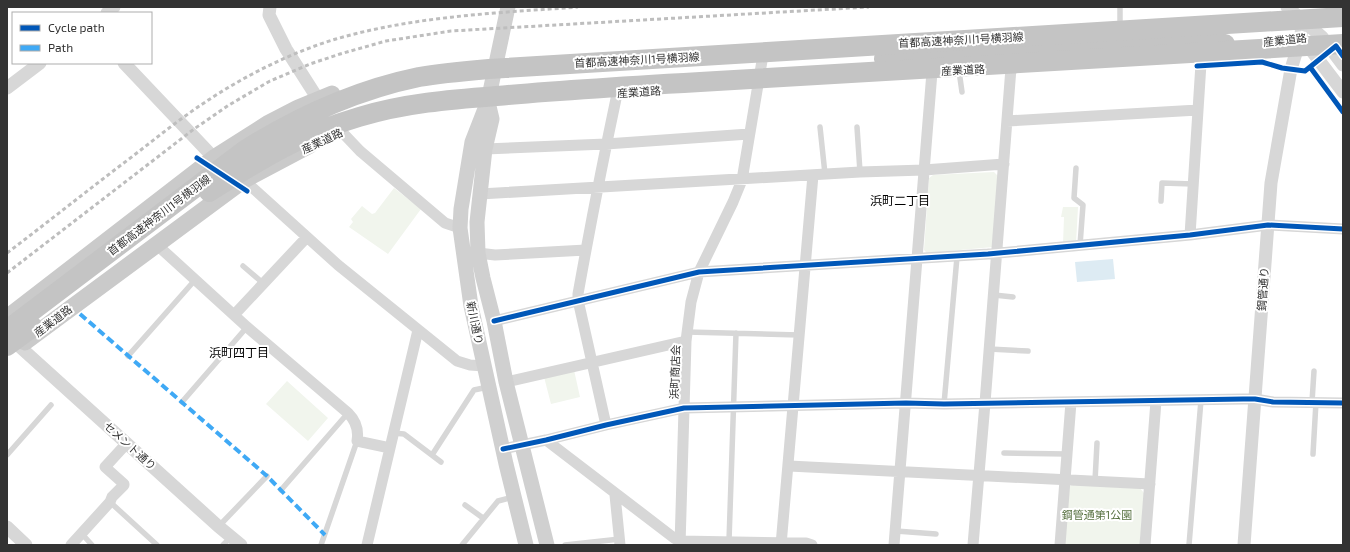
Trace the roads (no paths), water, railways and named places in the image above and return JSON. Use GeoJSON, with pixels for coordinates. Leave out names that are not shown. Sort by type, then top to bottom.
{"type":"FeatureCollection","features":[{"type":"Feature","properties":{"kind":"highway","name":"首都高速神奈川1号横羽線"},"geometry":{"type":"LineString","coordinates":[[7,330],[245,150],[275,131],[328,105],[390,84],[419,77],[482,70],[553,65],[1343,17]]}},
{"type":"Feature","properties":{"kind":"highway"},"geometry":{"type":"LineString","coordinates":[[545,92],[591,82],[609,80],[884,57],[996,35]]}},
{"type":"Feature","properties":{"kind":"highway"},"geometry":{"type":"LineString","coordinates":[[553,65],[631,69],[665,69],[1165,41],[1243,44]]}},
{"type":"Feature","properties":{"kind":"highway","name":"首都高速神奈川1号横羽線"},"geometry":{"type":"LineString","coordinates":[[11,349],[208,193],[253,164],[282,147],[333,125],[360,116],[398,107],[435,101],[545,92],[1343,44]]}},
{"type":"Feature","properties":{"kind":"main road","name":"新川通り"},"geometry":{"type":"LineString","coordinates":[[508,7],[488,101],[472,142],[461,209],[460,228],[470,306],[526,545]]}},
{"type":"Feature","properties":{"kind":"main road","name":"産業道路"},"geometry":{"type":"LineString","coordinates":[[7,318],[214,158],[269,123],[298,108],[351,86],[418,72],[497,62],[1120,28],[1303,13],[1343,17]]}},
{"type":"Feature","properties":{"kind":"main road","name":"産業道路"},"geometry":{"type":"LineString","coordinates":[[11,349],[244,180],[315,142],[341,131],[367,122],[420,109],[488,101],[1011,68],[1301,37],[1343,36]]}},
{"type":"Feature","properties":{"kind":"main road","name":"新川通り"},"geometry":{"type":"LineString","coordinates":[[488,101],[492,118],[485,149],[476,222],[478,253],[494,321],[506,382],[547,545]]}},
{"type":"Feature","properties":{"kind":"street"},"geometry":{"type":"LineString","coordinates":[[270,7],[269,15],[286,49],[318,100],[341,131],[360,151],[445,223],[460,228]]}},
{"type":"Feature","properties":{"kind":"street"},"geometry":{"type":"LineString","coordinates":[[1286,7],[1303,13],[1343,65]]}},
{"type":"Feature","properties":{"kind":"street","name":"鋼管通り"},"geometry":{"type":"LineString","coordinates":[[1244,545],[1274,162],[1291,69],[1301,37],[1303,13]]}},
{"type":"Feature","properties":{"kind":"street"},"geometry":{"type":"LineString","coordinates":[[1301,37],[1343,92]]}},
{"type":"Feature","properties":{"kind":"street","name":"浜町商店会"},"geometry":{"type":"LineString","coordinates":[[680,543],[686,336],[691,302],[699,272],[742,180],[764,48]]}},
{"type":"Feature","properties":{"kind":"street"},"geometry":{"type":"LineString","coordinates":[[1190,235],[1202,48]]}},
{"type":"Feature","properties":{"kind":"street"},"geometry":{"type":"LineString","coordinates":[[7,88],[39,64]]}},
{"type":"Feature","properties":{"kind":"street"},"geometry":{"type":"LineString","coordinates":[[125,64],[214,158],[244,180],[338,265],[457,361],[470,365],[484,366]]}},
{"type":"Feature","properties":{"kind":"street"},"geometry":{"type":"LineString","coordinates":[[973,545],[1011,68]]}},
{"type":"Feature","properties":{"kind":"street"},"geometry":{"type":"LineString","coordinates":[[894,545],[924,170],[932,101],[932,72]]}},
{"type":"Feature","properties":{"kind":"street"},"geometry":{"type":"LineString","coordinates":[[606,424],[591,363],[578,294],[606,144],[617,94]]}},
{"type":"Feature","properties":{"kind":"street"},"geometry":{"type":"LineString","coordinates":[[1007,121],[1198,110]]}},
{"type":"Feature","properties":{"kind":"street"},"geometry":{"type":"LineString","coordinates":[[485,149],[606,144],[749,134]]}},
{"type":"Feature","properties":{"kind":"street"},"geometry":{"type":"LineString","coordinates":[[480,194],[860,172],[924,170],[1004,164]]}},
{"type":"Feature","properties":{"kind":"street"},"geometry":{"type":"LineString","coordinates":[[782,544],[813,175]]}},
{"type":"Feature","properties":{"kind":"street"},"geometry":{"type":"LineString","coordinates":[[494,321],[699,272],[997,253],[1190,235],[1268,225],[1343,229]]}},
{"type":"Feature","properties":{"kind":"street"},"geometry":{"type":"LineString","coordinates":[[234,315],[307,237]]}},
{"type":"Feature","properties":{"kind":"street"},"geometry":{"type":"LineString","coordinates":[[156,244],[247,327],[348,413],[354,420],[357,441],[390,448]]}},
{"type":"Feature","properties":{"kind":"street"},"geometry":{"type":"LineString","coordinates":[[478,253],[495,255],[586,250]]}},
{"type":"Feature","properties":{"kind":"street"},"geometry":{"type":"LineString","coordinates":[[367,545],[418,330]]}},
{"type":"Feature","properties":{"kind":"street"},"geometry":{"type":"LineString","coordinates":[[506,382],[591,363],[686,336]]}},
{"type":"Feature","properties":{"kind":"street","name":"セメント通り"},"geometry":{"type":"LineString","coordinates":[[11,349],[127,443],[218,526],[227,541],[241,545]]}},
{"type":"Feature","properties":{"kind":"street"},"geometry":{"type":"LineString","coordinates":[[503,449],[546,440],[606,424],[684,408],[906,403],[944,404],[1255,399],[1267,402],[1343,403]]}},
{"type":"Feature","properties":{"kind":"street"},"geometry":{"type":"LineString","coordinates":[[1145,545],[1156,401]]}},
{"type":"Feature","properties":{"kind":"street"},"geometry":{"type":"LineString","coordinates":[[1060,545],[1071,402]]}},
{"type":"Feature","properties":{"kind":"street"},"geometry":{"type":"LineString","coordinates":[[546,440],[615,495],[680,543],[729,541],[782,544],[806,543],[812,545]]}},
{"type":"Feature","properties":{"kind":"street"},"geometry":{"type":"LineString","coordinates":[[72,545],[110,502],[112,497],[124,486],[124,484],[105,467],[127,443]]}},
{"type":"Feature","properties":{"kind":"street"},"geometry":{"type":"LineString","coordinates":[[789,466],[1150,484]]}},
{"type":"Feature","properties":{"kind":"street"},"geometry":{"type":"LineString","coordinates":[[615,495],[620,542]]}},
{"type":"Feature","properties":{"kind":"street"},"geometry":{"type":"LineString","coordinates":[[7,528],[26,545]]}},
{"type":"Feature","properties":{"kind":"lane"},"geometry":{"type":"LineString","coordinates":[[1120,7],[1120,28]]}},
{"type":"Feature","properties":{"kind":"lane"},"geometry":{"type":"LineString","coordinates":[[959,71],[962,92]]}},
{"type":"Feature","properties":{"kind":"lane"},"geometry":{"type":"LineString","coordinates":[[820,127],[825,174]]}},
{"type":"Feature","properties":{"kind":"lane"},"geometry":{"type":"LineString","coordinates":[[857,127],[860,172]]}},
{"type":"Feature","properties":{"kind":"lane"},"geometry":{"type":"LineString","coordinates":[[1076,168],[1074,198],[1083,205],[1080,245]]}},
{"type":"Feature","properties":{"kind":"lane"},"geometry":{"type":"LineString","coordinates":[[1161,201],[1162,183],[1193,184]]}},
{"type":"Feature","properties":{"kind":"lane"},"geometry":{"type":"LineString","coordinates":[[944,404],[957,256]]}},
{"type":"Feature","properties":{"kind":"lane"},"geometry":{"type":"LineString","coordinates":[[243,266],[263,283]]}},
{"type":"Feature","properties":{"kind":"lane"},"geometry":{"type":"LineString","coordinates":[[128,356],[195,280]]}},
{"type":"Feature","properties":{"kind":"lane"},"geometry":{"type":"LineString","coordinates":[[994,295],[1013,297]]}},
{"type":"Feature","properties":{"kind":"lane"},"geometry":{"type":"LineString","coordinates":[[182,402],[247,327]]}},
{"type":"Feature","properties":{"kind":"lane"},"geometry":{"type":"LineString","coordinates":[[729,541],[736,333]]}},
{"type":"Feature","properties":{"kind":"lane"},"geometry":{"type":"LineString","coordinates":[[686,336],[736,333],[799,335]]}},
{"type":"Feature","properties":{"kind":"lane"},"geometry":{"type":"LineString","coordinates":[[989,349],[1028,351]]}},
{"type":"Feature","properties":{"kind":"lane"},"geometry":{"type":"LineString","coordinates":[[1313,454],[1314,371]]}},
{"type":"Feature","properties":{"kind":"lane"},"geometry":{"type":"LineString","coordinates":[[432,455],[474,390],[488,387]]}},
{"type":"Feature","properties":{"kind":"lane"},"geometry":{"type":"LineString","coordinates":[[1189,545],[1201,400]]}},
{"type":"Feature","properties":{"kind":"lane"},"geometry":{"type":"LineString","coordinates":[[7,455],[51,405]]}},
{"type":"Feature","properties":{"kind":"lane"},"geometry":{"type":"LineString","coordinates":[[280,490],[348,413]]}},
{"type":"Feature","properties":{"kind":"lane"},"geometry":{"type":"LineString","coordinates":[[394,433],[404,434],[441,462]]}},
{"type":"Feature","properties":{"kind":"lane"},"geometry":{"type":"LineString","coordinates":[[321,545],[357,441]]}},
{"type":"Feature","properties":{"kind":"lane"},"geometry":{"type":"LineString","coordinates":[[1095,481],[1097,443]]}},
{"type":"Feature","properties":{"kind":"lane"},"geometry":{"type":"LineString","coordinates":[[1004,453],[1067,454]]}},
{"type":"Feature","properties":{"kind":"lane"},"geometry":{"type":"LineString","coordinates":[[218,526],[267,476]]}},
{"type":"Feature","properties":{"kind":"lane"},"geometry":{"type":"LineString","coordinates":[[462,545],[498,501],[514,496]]}},
{"type":"Feature","properties":{"kind":"lane"},"geometry":{"type":"LineString","coordinates":[[110,502],[157,545]]}},
{"type":"Feature","properties":{"kind":"lane"},"geometry":{"type":"LineString","coordinates":[[464,505],[483,518]]}},
{"type":"Feature","properties":{"kind":"lane"},"geometry":{"type":"LineString","coordinates":[[896,531],[936,534]]}},
{"type":"Feature","properties":{"kind":"lane"},"geometry":{"type":"LineString","coordinates":[[82,534],[92,545]]}},
{"type":"Feature","properties":{"kind":"lane"},"geometry":{"type":"LineString","coordinates":[[565,545],[620,542]]}},
{"type":"Feature","properties":{"kind":"railway"},"geometry":{"type":"LineString","coordinates":[[7,253],[194,110],[234,84],[285,58],[319,44],[366,31],[396,25],[456,17],[578,7]]}},
{"type":"Feature","properties":{"kind":"railway"},"geometry":{"type":"LineString","coordinates":[[7,273],[194,129],[229,105],[270,81],[310,64],[340,54],[386,41],[451,31],[869,7]]}},
{"type":"Feature","properties":{"kind":"district","name":"浜町二丁目"},"geometry":{"type":"Point","coordinates":[900,201]}},
{"type":"Feature","properties":{"kind":"district","name":"浜町四丁目"},"geometry":{"type":"Point","coordinates":[239,353]}},
{"type":"Feature","properties":{"kind":"park label","name":"鋼管通第1公園"},"geometry":{"type":"Point","coordinates":[1097,515]}}]}
